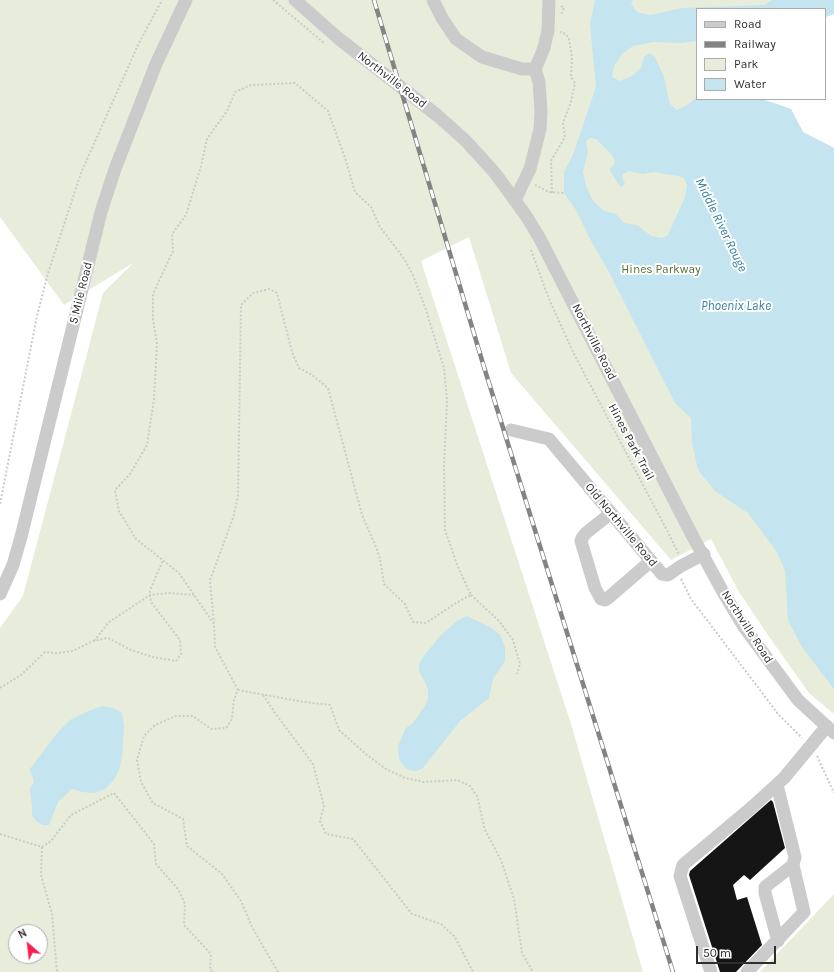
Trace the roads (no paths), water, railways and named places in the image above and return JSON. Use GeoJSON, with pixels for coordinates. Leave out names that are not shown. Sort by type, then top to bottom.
{"type":"FeatureCollection","features":[{"type":"Feature","properties":{"kind":"street","name":"5 Mile Road"},"geometry":{"type":"LineString","coordinates":[[0,594],[13,565],[21,537],[101,212],[115,169],[156,64],[186,0]]}},
{"type":"Feature","properties":{"kind":"street","name":"Northville Road"},"geometry":{"type":"LineString","coordinates":[[295,0],[338,38],[438,116],[466,141],[495,173],[515,200],[540,238],[723,592],[744,627],[798,700],[830,729]]}},
{"type":"Feature","properties":{"kind":"street"},"geometry":{"type":"LineString","coordinates":[[433,0],[442,18],[456,39],[482,57],[522,69],[535,69]]}},
{"type":"Feature","properties":{"kind":"street"},"geometry":{"type":"LineString","coordinates":[[515,200],[530,168],[540,129],[539,82],[535,69],[544,48],[548,30],[549,2]]}},
{"type":"Feature","properties":{"kind":"street","name":"Old Northville Road"},"geometry":{"type":"LineString","coordinates":[[511,430],[549,439],[662,574],[668,575],[681,566],[704,554]]}},
{"type":"Feature","properties":{"kind":"street"},"geometry":{"type":"LineString","coordinates":[[611,513],[582,538],[595,588],[601,599],[605,600],[608,598],[650,560]]}},
{"type":"Feature","properties":{"kind":"street"},"geometry":{"type":"LineString","coordinates":[[711,972],[680,876],[683,865],[777,785],[809,746],[830,729]]}},
{"type":"Feature","properties":{"kind":"street"},"geometry":{"type":"LineString","coordinates":[[747,972],[804,912],[793,865],[795,857],[777,785]]}},
{"type":"Feature","properties":{"kind":"street"},"geometry":{"type":"LineString","coordinates":[[778,941],[765,893],[765,887],[793,865]]}},
{"type":"Feature","properties":{"kind":"water","name":"Phoenix Lake"},"geometry":{"type":"Polygon","coordinates":[[[595,0],[633,0],[631,4],[637,12],[650,15],[683,8],[764,5],[773,0],[834,0],[834,14],[826,17],[826,8],[696,8],[696,41],[681,43],[654,42],[633,46],[623,53],[614,66],[612,77],[620,81],[632,76],[641,68],[644,57],[650,53],[655,57],[664,77],[670,104],[677,110],[686,106],[696,98],[696,100],[765,100],[791,109],[803,132],[834,148],[834,689],[802,647],[788,620],[785,571],[777,552],[748,513],[715,491],[698,470],[692,442],[691,418],[675,403],[608,270],[591,241],[576,210],[564,193],[564,172],[573,155],[596,87],[590,25],[595,0]],[[590,138],[586,141],[588,151],[583,172],[586,186],[593,201],[604,211],[616,214],[624,223],[637,225],[651,236],[662,238],[668,235],[685,197],[687,185],[684,178],[653,172],[643,174],[629,171],[623,174],[622,177],[625,184],[622,187],[619,185],[610,170],[615,161],[612,155],[596,139],[590,138]]]}},
{"type":"Feature","properties":{"kind":"water"},"geometry":{"type":"Polygon","coordinates":[[[467,616],[490,627],[500,635],[505,647],[505,661],[493,679],[489,698],[460,721],[422,769],[416,771],[408,770],[399,758],[398,746],[406,728],[413,723],[425,706],[428,698],[428,690],[419,671],[419,664],[442,634],[457,621],[467,616]]]}},
{"type":"Feature","properties":{"kind":"water"},"geometry":{"type":"Polygon","coordinates":[[[102,706],[114,708],[122,713],[124,727],[122,757],[119,770],[113,781],[105,789],[94,793],[72,789],[58,802],[49,825],[43,825],[36,821],[32,815],[30,789],[34,782],[30,769],[58,732],[70,720],[102,706]]]}},
{"type":"Feature","properties":{"kind":"railway"},"geometry":{"type":"LineString","coordinates":[[374,0],[484,367],[673,972]]}},
{"type":"Feature","properties":{"kind":"water label","name":"Middle River Rouge"},"geometry":{"type":"Point","coordinates":[721,225]}},
{"type":"Feature","properties":{"kind":"park label","name":"Hines Parkway"},"geometry":{"type":"Point","coordinates":[661,270]}}]}
